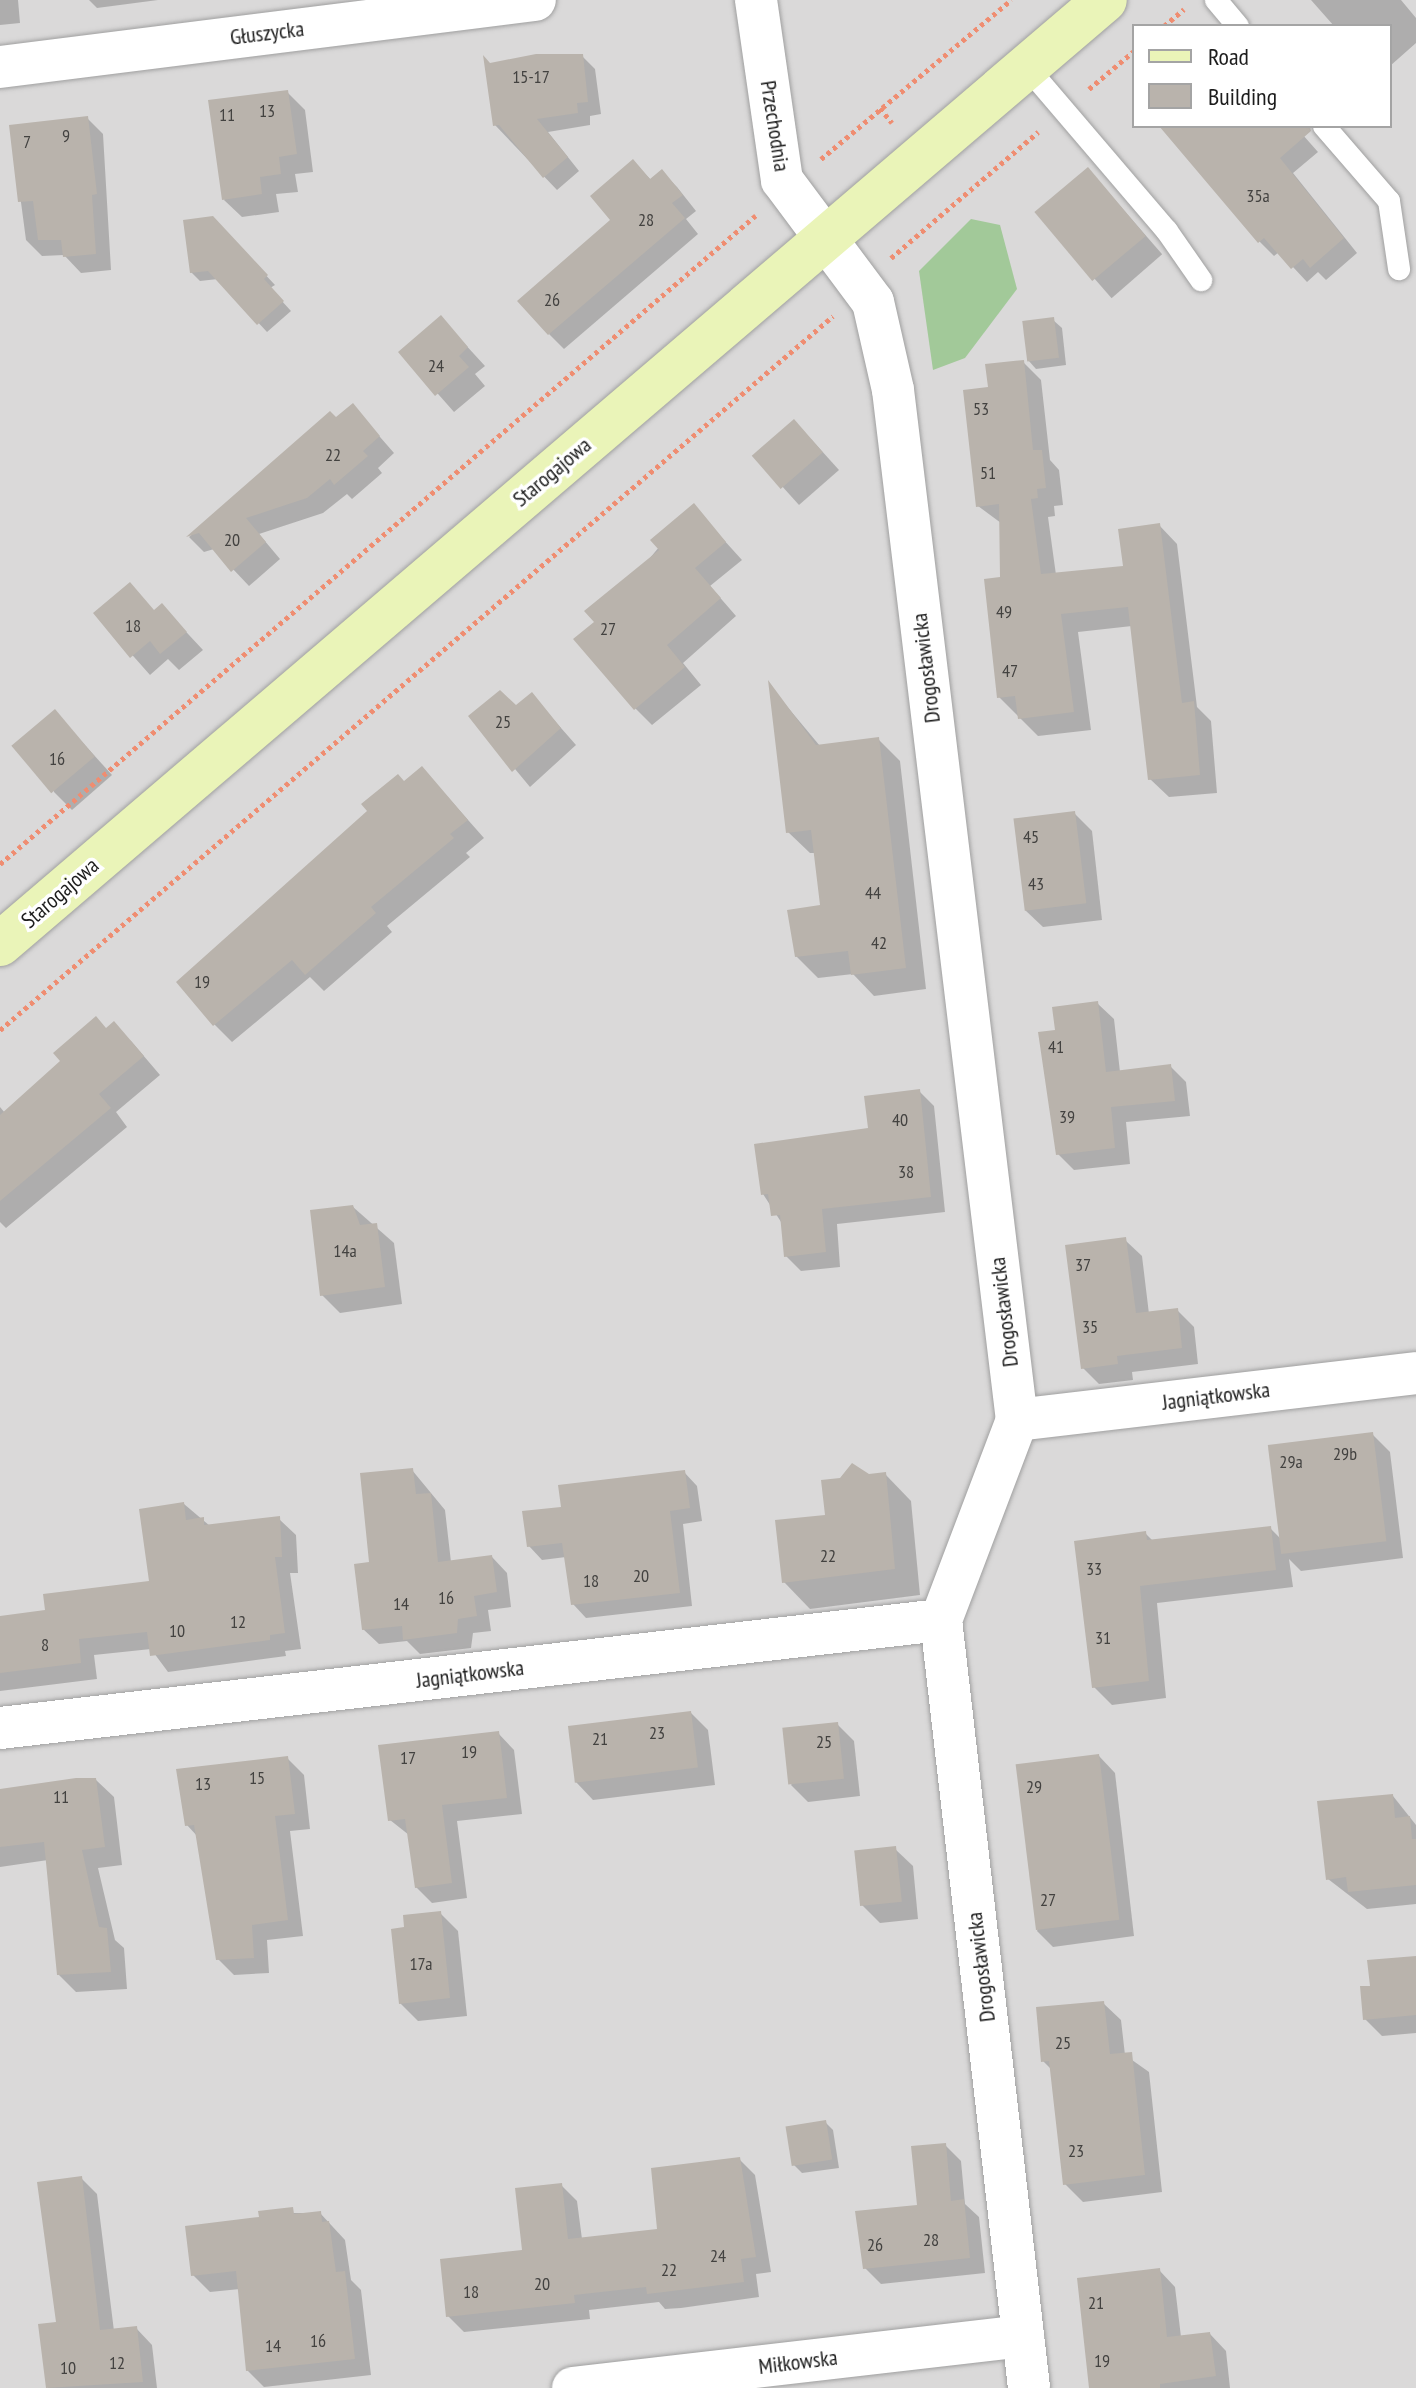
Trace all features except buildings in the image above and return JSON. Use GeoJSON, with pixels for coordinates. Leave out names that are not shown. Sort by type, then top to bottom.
{"type":"FeatureCollection","features":[{"type":"Feature","properties":{"kind":"street","name":"Głuszycka"},"geometry":{"type":"LineString","coordinates":[[0,67],[535,0]]}},
{"type":"Feature","properties":{"kind":"street","name":"Przechodnia"},"geometry":{"type":"LineString","coordinates":[[756,0],[782,180],[827,239]]}},
{"type":"Feature","properties":{"kind":"street","name":"Starogajowa"},"geometry":{"type":"LineString","coordinates":[[0,944],[1105,0]]}},
{"type":"Feature","properties":{"kind":"street","name":"Drogosławicka"},"geometry":{"type":"LineString","coordinates":[[827,239],[873,302],[893,390],[1017,1420],[941,1620],[1029,2388]]}},
{"type":"Feature","properties":{"kind":"street","name":"Jagniątkowska"},"geometry":{"type":"LineString","coordinates":[[1017,1420],[1416,1373]]}},
{"type":"Feature","properties":{"kind":"street","name":"Jagniątkowska"},"geometry":{"type":"LineString","coordinates":[[0,1728],[941,1620]]}},
{"type":"Feature","properties":{"kind":"street","name":"Miłkowska"},"geometry":{"type":"LineString","coordinates":[[573,2388],[1023,2336]]}},
{"type":"Feature","properties":{"kind":"lane"},"geometry":{"type":"LineString","coordinates":[[1216,0],[1236,24]]}},
{"type":"Feature","properties":{"kind":"lane"},"geometry":{"type":"LineString","coordinates":[[1026,66],[1201,280]]}},
{"type":"Feature","properties":{"kind":"lane"},"geometry":{"type":"LineString","coordinates":[[1326,128],[1389,201],[1399,269]]}},
{"type":"Feature","properties":{"kind":"path"},"geometry":{"type":"LineString","coordinates":[[818,161],[1011,0]]}},
{"type":"Feature","properties":{"kind":"path"},"geometry":{"type":"LineString","coordinates":[[1166,24],[1194,0]]}},
{"type":"Feature","properties":{"kind":"path"},"geometry":{"type":"LineString","coordinates":[[894,255],[1132,53]]}},
{"type":"Feature","properties":{"kind":"path"},"geometry":{"type":"LineString","coordinates":[[0,864],[759,213]]}},
{"type":"Feature","properties":{"kind":"path"},"geometry":{"type":"LineString","coordinates":[[0,1030],[834,315]]}},
{"type":"Feature","properties":{"kind":"shaded area"},"geometry":{"type":"Polygon","coordinates":[[[0,0],[1416,0],[1416,2388],[0,2388],[0,0]]]}},
{"type":"Feature","properties":{"kind":"green space"},"geometry":{"type":"Polygon","coordinates":[[[971,219],[1000,225],[1017,289],[965,358],[933,370],[919,271],[971,219]]]}}]}
